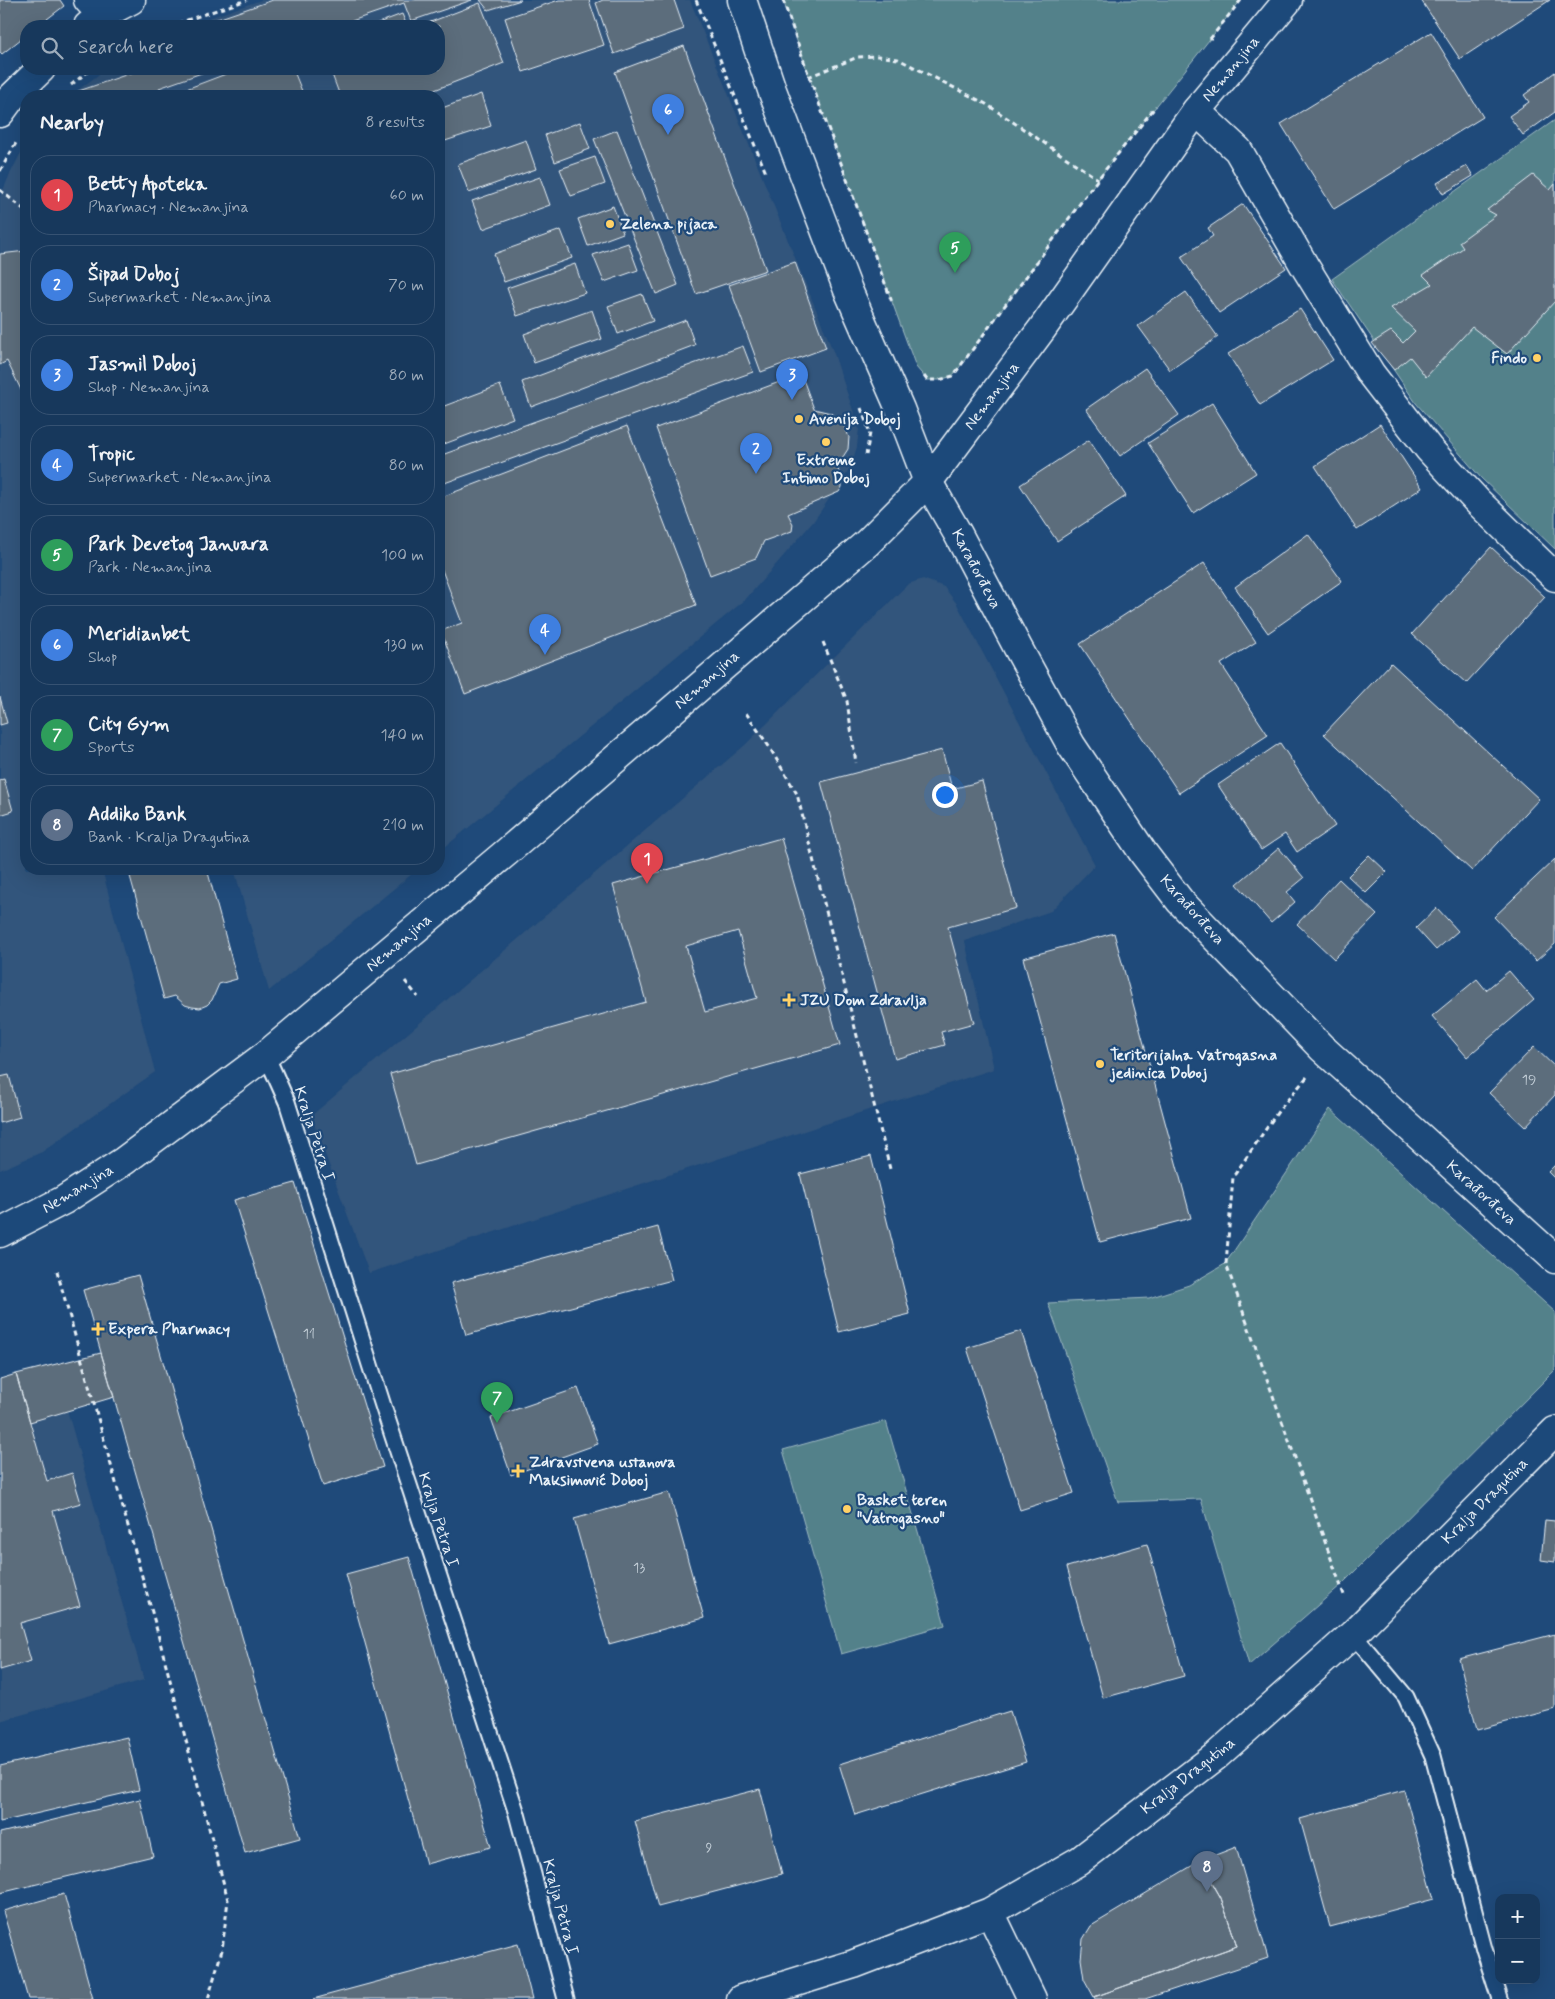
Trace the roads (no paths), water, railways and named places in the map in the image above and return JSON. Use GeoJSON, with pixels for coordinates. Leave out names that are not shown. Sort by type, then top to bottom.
{"type":"FeatureCollection","features":[{"type":"Feature","properties":{"kind":"street"},"geometry":{"type":"LineString","coordinates":[[93,14],[131,0]]}},
{"type":"Feature","properties":{"kind":"street","name":"Karađorđeva"},"geometry":{"type":"LineString","coordinates":[[742,0],[772,90],[848,290],[900,409],[928,482],[958,534],[1071,745],[1144,854],[1180,901],[1322,1048],[1555,1260]]}},
{"type":"Feature","properties":{"kind":"street","name":"Nemanjina"},"geometry":{"type":"LineString","coordinates":[[0,1233],[64,1200],[124,1161],[266,1054],[516,844],[859,550],[928,482],[1042,329],[1196,111],[1288,0]]}},
{"type":"Feature","properties":{"kind":"street"},"geometry":{"type":"LineString","coordinates":[[0,113],[11,98],[35,75]]}},
{"type":"Feature","properties":{"kind":"street"},"geometry":{"type":"LineString","coordinates":[[1196,111],[1238,150],[1304,265],[1371,374],[1423,442],[1477,501],[1555,578]]}},
{"type":"Feature","properties":{"kind":"street","name":"Kralja Dragutina"},"geometry":{"type":"LineString","coordinates":[[741,1999],[854,1964],[990,1912],[1079,1860],[1208,1762],[1353,1634],[1555,1431]]}},
{"type":"Feature","properties":{"kind":"street"},"geometry":{"type":"LineString","coordinates":[[990,1912],[1032,1999]]}},
{"type":"Feature","properties":{"kind":"lane","name":"Kralja Petra I"},"geometry":{"type":"LineString","coordinates":[[266,1054],[287,1102],[384,1409],[517,1814],[566,1999]]}},
{"type":"Feature","properties":{"kind":"lane"},"geometry":{"type":"LineString","coordinates":[[1353,1634],[1406,1697],[1432,1756],[1484,1949],[1500,1999]]}},
{"type":"Feature","properties":{"kind":"place","name":"Meridianbet"},"geometry":{"type":"Point","coordinates":[668,135]}},
{"type":"Feature","properties":{"kind":"place","name":"Zelena pijaca"},"geometry":{"type":"Point","coordinates":[610,224]}},
{"type":"Feature","properties":{"kind":"place","name":"Park Devetog Januara"},"geometry":{"type":"Point","coordinates":[955,273]}},
{"type":"Feature","properties":{"kind":"place","name":"Findo"},"geometry":{"type":"Point","coordinates":[1537,358]}},
{"type":"Feature","properties":{"kind":"place","name":"Jasmil Doboj"},"geometry":{"type":"Point","coordinates":[792,400]}},
{"type":"Feature","properties":{"kind":"place","name":"Avenija Doboj"},"geometry":{"type":"Point","coordinates":[799,419]}},
{"type":"Feature","properties":{"kind":"place","name":"Extreme Intimo Doboj"},"geometry":{"type":"Point","coordinates":[826,442]}},
{"type":"Feature","properties":{"kind":"place","name":"Šipad Doboj"},"geometry":{"type":"Point","coordinates":[756,474]}},
{"type":"Feature","properties":{"kind":"place","name":"Tropic"},"geometry":{"type":"Point","coordinates":[545,655]}},
{"type":"Feature","properties":{"kind":"place","name":"Betty Apoteka"},"geometry":{"type":"Point","coordinates":[647,884]}},
{"type":"Feature","properties":{"kind":"place","name":"JZU Dom Zdravlja"},"geometry":{"type":"Point","coordinates":[789,1000]}},
{"type":"Feature","properties":{"kind":"place","name":"Teritorijalna Vatrogasna jedinica Doboj"},"geometry":{"type":"Point","coordinates":[1100,1064]}},
{"type":"Feature","properties":{"kind":"place","name":"Expera Pharmacy"},"geometry":{"type":"Point","coordinates":[98,1329]}},
{"type":"Feature","properties":{"kind":"place","name":"City Gym"},"geometry":{"type":"Point","coordinates":[497,1423]}},
{"type":"Feature","properties":{"kind":"place","name":"Zdravstvena ustanova Maksimović Doboj"},"geometry":{"type":"Point","coordinates":[518,1471]}},
{"type":"Feature","properties":{"kind":"place","name":"Basket teren \"Vatrogasno\""},"geometry":{"type":"Point","coordinates":[847,1509]}},
{"type":"Feature","properties":{"kind":"place","name":"Addiko Bank"},"geometry":{"type":"Point","coordinates":[1207,1892]}}]}
